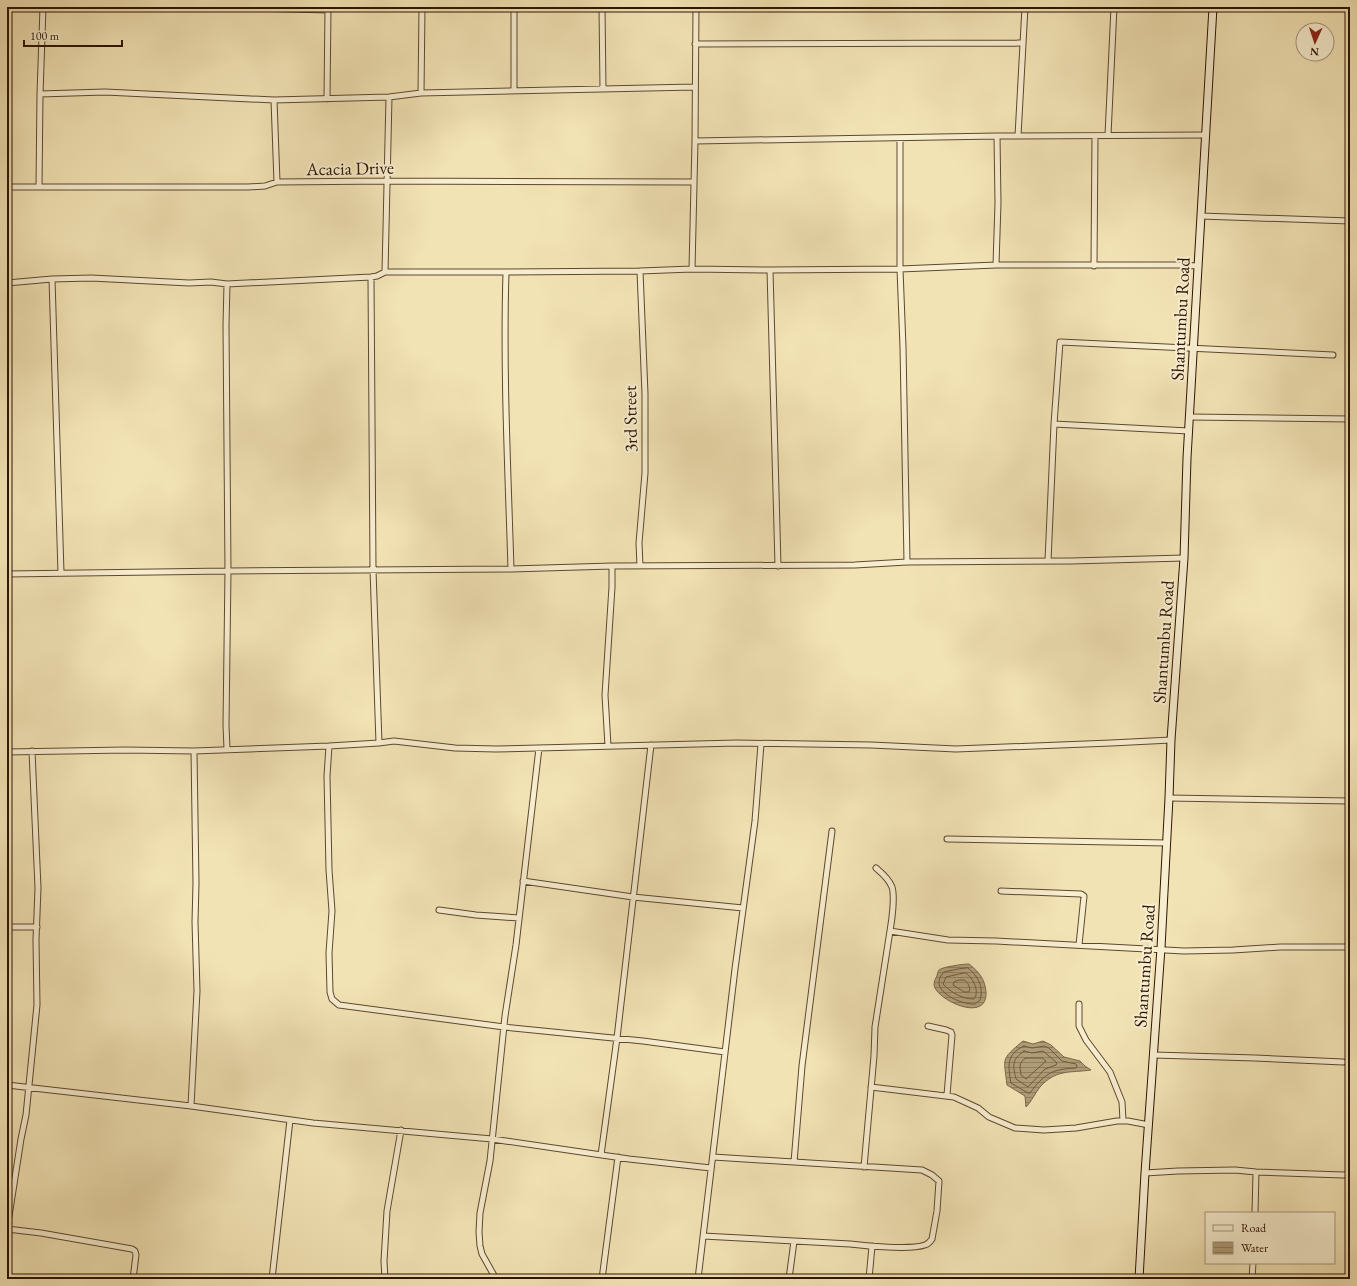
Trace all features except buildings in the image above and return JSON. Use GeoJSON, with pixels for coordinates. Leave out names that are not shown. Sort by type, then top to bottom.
{"type":"FeatureCollection","features":[{"type":"Feature","properties":{"kind":"street"},"geometry":{"type":"LineString","coordinates":[[39,188],[43,7]]}},
{"type":"Feature","properties":{"kind":"street"},"geometry":{"type":"LineString","coordinates":[[218,7],[328,8],[327,99]]}},
{"type":"Feature","properties":{"kind":"street"},"geometry":{"type":"LineString","coordinates":[[421,93],[422,7]]}},
{"type":"Feature","properties":{"kind":"street"},"geometry":{"type":"LineString","coordinates":[[514,7],[514,92]]}},
{"type":"Feature","properties":{"kind":"street"},"geometry":{"type":"LineString","coordinates":[[602,7],[603,89]]}},
{"type":"Feature","properties":{"kind":"street"},"geometry":{"type":"LineString","coordinates":[[692,269],[696,7]]}},
{"type":"Feature","properties":{"kind":"street"},"geometry":{"type":"LineString","coordinates":[[1018,136],[1025,7]]}},
{"type":"Feature","properties":{"kind":"street"},"geometry":{"type":"LineString","coordinates":[[1108,135],[1114,7]]}},
{"type":"Feature","properties":{"kind":"street","name":"Shantumbu Road"},"geometry":{"type":"LineString","coordinates":[[1139,1279],[1161,948],[1171,740],[1184,558],[1193,348],[1213,7]]}},
{"type":"Feature","properties":{"kind":"street"},"geometry":{"type":"LineString","coordinates":[[695,44],[1023,43]]}},
{"type":"Feature","properties":{"kind":"street"},"geometry":{"type":"LineString","coordinates":[[40,94],[105,92],[274,100],[389,97],[421,93],[695,88]]}},
{"type":"Feature","properties":{"kind":"street"},"geometry":{"type":"LineString","coordinates":[[385,272],[389,97]]}},
{"type":"Feature","properties":{"kind":"street"},"geometry":{"type":"LineString","coordinates":[[274,100],[277,182]]}},
{"type":"Feature","properties":{"kind":"street"},"geometry":{"type":"LineString","coordinates":[[695,142],[997,136],[1206,135]]}},
{"type":"Feature","properties":{"kind":"street"},"geometry":{"type":"LineString","coordinates":[[996,266],[998,203],[997,136]]}},
{"type":"Feature","properties":{"kind":"street"},"geometry":{"type":"LineString","coordinates":[[1094,266],[1095,136]]}},
{"type":"Feature","properties":{"kind":"street"},"geometry":{"type":"LineString","coordinates":[[900,138],[900,269],[908,562]]}},
{"type":"Feature","properties":{"kind":"street","name":"Acacia Drive"},"geometry":{"type":"LineString","coordinates":[[7,187],[248,187],[265,186],[277,182],[387,181],[694,182]]}},
{"type":"Feature","properties":{"kind":"street"},"geometry":{"type":"LineString","coordinates":[[1201,216],[1350,221]]}},
{"type":"Feature","properties":{"kind":"street"},"geometry":{"type":"LineString","coordinates":[[7,283],[52,279],[91,278],[211,282],[227,284],[370,277],[377,276],[385,272],[640,271],[692,269],[900,269],[996,266],[1198,266]]}},
{"type":"Feature","properties":{"kind":"street"},"geometry":{"type":"LineString","coordinates":[[770,270],[778,566]]}},
{"type":"Feature","properties":{"kind":"street","name":"3rd Street"},"geometry":{"type":"LineString","coordinates":[[640,271],[645,394],[645,473],[639,543],[640,566]]}},
{"type":"Feature","properties":{"kind":"street"},"geometry":{"type":"LineString","coordinates":[[506,272],[504,322],[511,569]]}},
{"type":"Feature","properties":{"kind":"street"},"geometry":{"type":"LineString","coordinates":[[370,277],[373,570],[379,743]]}},
{"type":"Feature","properties":{"kind":"street"},"geometry":{"type":"LineString","coordinates":[[52,279],[61,573]]}},
{"type":"Feature","properties":{"kind":"street"},"geometry":{"type":"LineString","coordinates":[[227,284],[227,749]]}},
{"type":"Feature","properties":{"kind":"street"},"geometry":{"type":"LineString","coordinates":[[1048,562],[1054,424],[1060,342],[1333,355]]}},
{"type":"Feature","properties":{"kind":"street"},"geometry":{"type":"LineString","coordinates":[[1190,417],[1350,419]]}},
{"type":"Feature","properties":{"kind":"street"},"geometry":{"type":"LineString","coordinates":[[1054,424],[1189,431]]}},
{"type":"Feature","properties":{"kind":"street"},"geometry":{"type":"LineString","coordinates":[[7,574],[228,570],[511,569],[612,566],[855,565],[908,562],[1048,562],[1184,558]]}},
{"type":"Feature","properties":{"kind":"street"},"geometry":{"type":"LineString","coordinates":[[608,746],[605,695],[612,566]]}},
{"type":"Feature","properties":{"kind":"street"},"geometry":{"type":"LineString","coordinates":[[7,752],[167,750],[194,752],[227,749],[330,746],[379,743],[394,740],[455,748],[496,749],[737,743],[956,748],[1171,740]]}},
{"type":"Feature","properties":{"kind":"street"},"geometry":{"type":"LineString","coordinates":[[698,1279],[725,1052],[755,821],[761,744]]}},
{"type":"Feature","properties":{"kind":"street"},"geometry":{"type":"LineString","coordinates":[[330,746],[327,776],[329,870],[332,911],[329,953],[330,992],[332,1000],[339,1005],[504,1027],[616,1038],[725,1052]]}},
{"type":"Feature","properties":{"kind":"street"},"geometry":{"type":"LineString","coordinates":[[601,1155],[651,746]]}},
{"type":"Feature","properties":{"kind":"street"},"geometry":{"type":"LineString","coordinates":[[496,1279],[482,1254],[480,1246],[480,1213],[490,1161],[504,1027],[516,945],[538,748]]}},
{"type":"Feature","properties":{"kind":"street"},"geometry":{"type":"LineString","coordinates":[[32,751],[38,888],[37,1005],[30,1088],[7,1229],[41,1233],[132,1249],[135,1251],[136,1255],[134,1279]]}},
{"type":"Feature","properties":{"kind":"street"},"geometry":{"type":"LineString","coordinates":[[191,1106],[197,991],[194,752]]}},
{"type":"Feature","properties":{"kind":"street"},"geometry":{"type":"LineString","coordinates":[[1169,798],[1350,801]]}},
{"type":"Feature","properties":{"kind":"street"},"geometry":{"type":"LineString","coordinates":[[794,1162],[802,1066],[832,831]]}},
{"type":"Feature","properties":{"kind":"street"},"geometry":{"type":"LineString","coordinates":[[947,839],[1167,843]]}},
{"type":"Feature","properties":{"kind":"street"},"geometry":{"type":"LineString","coordinates":[[864,1167],[874,1056],[875,1027],[893,915],[892,887],[888,880],[876,868]]}},
{"type":"Feature","properties":{"kind":"street"},"geometry":{"type":"LineString","coordinates":[[523,881],[633,897],[743,908]]}},
{"type":"Feature","properties":{"kind":"street"},"geometry":{"type":"LineString","coordinates":[[1001,891],[1081,894],[1084,896],[1079,945]]}},
{"type":"Feature","properties":{"kind":"street"},"geometry":{"type":"LineString","coordinates":[[439,910],[476,915],[518,918]]}},
{"type":"Feature","properties":{"kind":"street"},"geometry":{"type":"LineString","coordinates":[[7,927],[37,927]]}},
{"type":"Feature","properties":{"kind":"street"},"geometry":{"type":"LineString","coordinates":[[890,930],[948,940],[1161,948],[1184,951],[1280,947],[1348,947]]}},
{"type":"Feature","properties":{"kind":"street"},"geometry":{"type":"LineString","coordinates":[[1079,1004],[1080,1026],[1086,1040],[1110,1072],[1122,1102],[1123,1121]]}},
{"type":"Feature","properties":{"kind":"street"},"geometry":{"type":"LineString","coordinates":[[928,1026],[946,1030],[951,1032],[952,1035],[947,1095]]}},
{"type":"Feature","properties":{"kind":"street"},"geometry":{"type":"LineString","coordinates":[[1154,1055],[1343,1062]]}},
{"type":"Feature","properties":{"kind":"street"},"geometry":{"type":"LineString","coordinates":[[7,1085],[191,1106],[290,1120],[492,1139],[601,1155],[711,1168]]}},
{"type":"Feature","properties":{"kind":"street"},"geometry":{"type":"LineString","coordinates":[[871,1087],[934,1095],[947,1095],[972,1105],[989,1117],[1015,1128],[1044,1130],[1076,1128],[1117,1120],[1149,1125]]}},
{"type":"Feature","properties":{"kind":"street"},"geometry":{"type":"LineString","coordinates":[[272,1279],[290,1120]]}},
{"type":"Feature","properties":{"kind":"street"},"geometry":{"type":"LineString","coordinates":[[385,1279],[384,1261],[387,1211],[401,1130]]}},
{"type":"Feature","properties":{"kind":"street"},"geometry":{"type":"LineString","coordinates":[[602,1279],[618,1157]]}},
{"type":"Feature","properties":{"kind":"street"},"geometry":{"type":"LineString","coordinates":[[703,1236],[872,1246],[921,1246],[929,1243],[932,1239],[935,1224],[939,1181],[932,1175],[922,1170],[713,1157]]}},
{"type":"Feature","properties":{"kind":"street"},"geometry":{"type":"LineString","coordinates":[[1145,1173],[1235,1170],[1256,1172],[1350,1174]]}},
{"type":"Feature","properties":{"kind":"street"},"geometry":{"type":"LineString","coordinates":[[1255,1212],[1256,1172]]}},
{"type":"Feature","properties":{"kind":"street"},"geometry":{"type":"LineString","coordinates":[[789,1279],[794,1241]]}},
{"type":"Feature","properties":{"kind":"street"},"geometry":{"type":"LineString","coordinates":[[869,1279],[872,1246]]}},
{"type":"Feature","properties":{"kind":"street"},"geometry":{"type":"LineString","coordinates":[[1252,1279],[1254,1264]]}},
{"type":"Feature","properties":{"kind":"water"},"geometry":{"type":"Polygon","coordinates":[[[969,964],[981,976],[984,983],[986,992],[984,1002],[979,1007],[971,1008],[952,1002],[943,997],[934,985],[939,970],[969,964]]]}},
{"type":"Feature","properties":{"kind":"water"},"geometry":{"type":"Polygon","coordinates":[[[1023,1041],[1033,1044],[1043,1041],[1051,1045],[1064,1057],[1080,1061],[1091,1070],[1064,1073],[1052,1077],[1040,1087],[1026,1107],[1025,1096],[1007,1085],[1005,1064],[1005,1060],[1010,1052],[1023,1041]]]}}]}
